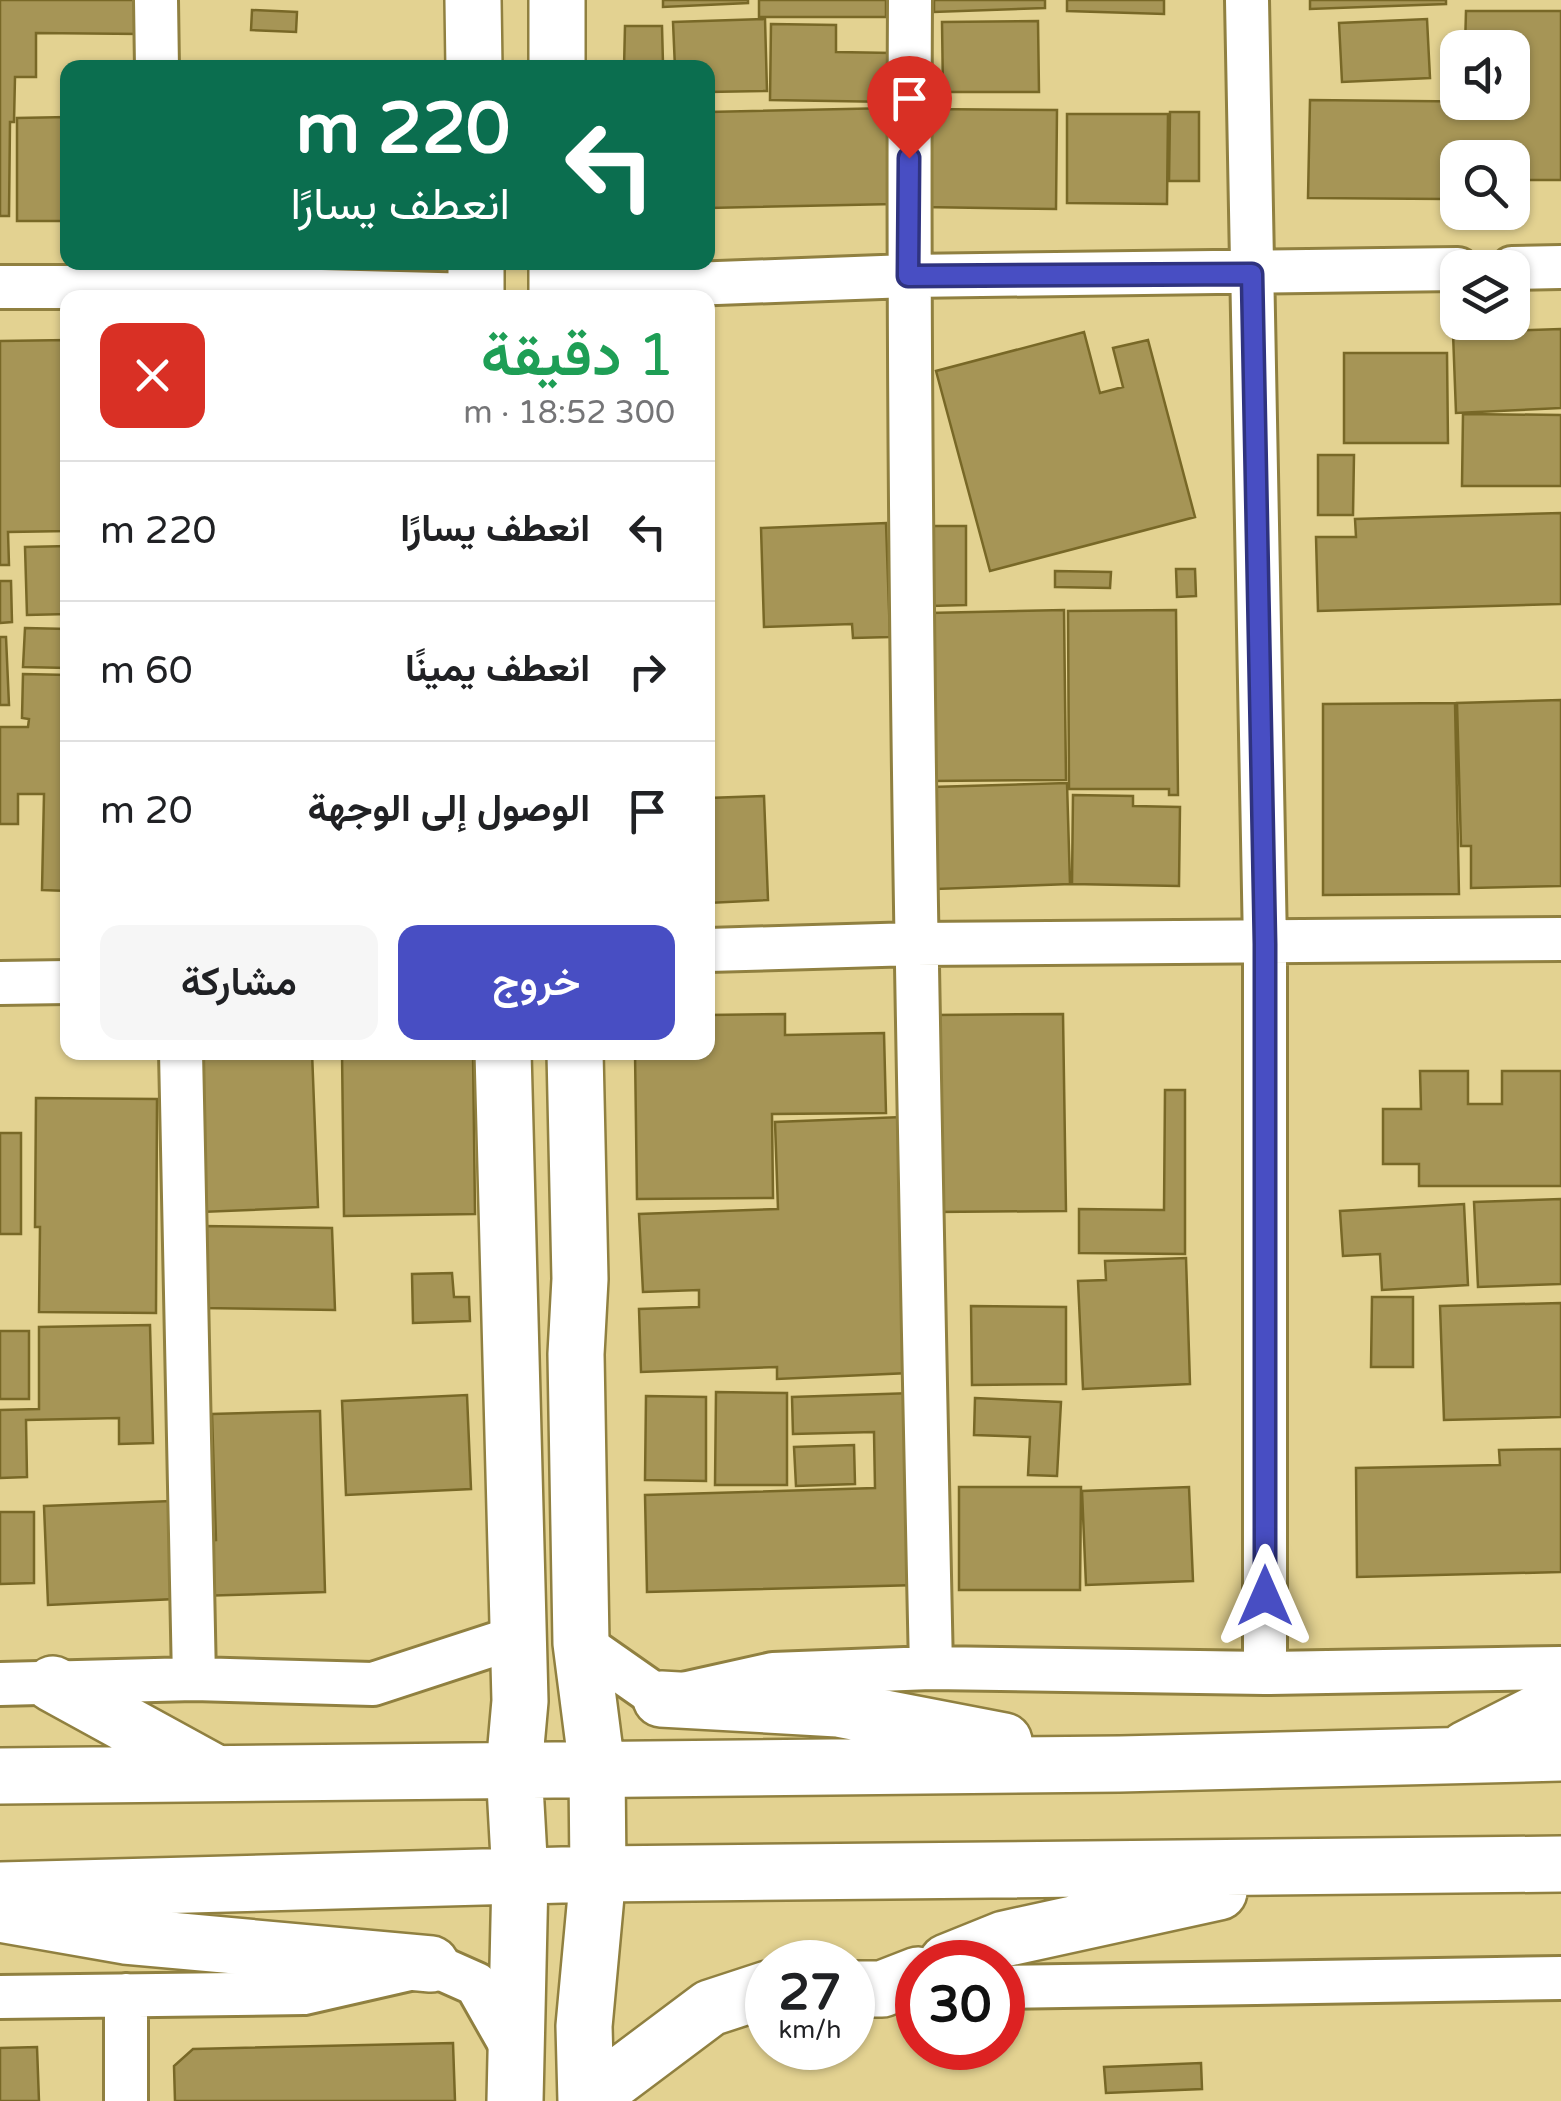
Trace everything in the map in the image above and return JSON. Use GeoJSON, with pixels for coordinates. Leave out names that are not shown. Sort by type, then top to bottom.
{"type":"FeatureCollection","features":[{"type":"Feature","properties":{"kind":"street"},"geometry":{"type":"LineString","coordinates":[[156,0],[157,60]]}},
{"type":"Feature","properties":{"kind":"street"},"geometry":{"type":"LineString","coordinates":[[473,0],[474,60]]}},
{"type":"Feature","properties":{"kind":"street"},"geometry":{"type":"LineString","coordinates":[[557,60],[558,0]]}},
{"type":"Feature","properties":{"kind":"street"},"geometry":{"type":"LineString","coordinates":[[910,0],[908,276],[915,944],[932,1668]]}},
{"type":"Feature","properties":{"kind":"street"},"geometry":{"type":"LineString","coordinates":[[1247,0],[1265,944],[1265,1673]]}},
{"type":"Feature","properties":{"kind":"street"},"geometry":{"type":"LineString","coordinates":[[1530,267],[1561,266]]}},
{"type":"Feature","properties":{"kind":"street"},"geometry":{"type":"LineString","coordinates":[[557,283],[1440,269]]}},
{"type":"Feature","properties":{"kind":"street"},"geometry":{"type":"LineString","coordinates":[[0,287],[161,282],[476,285]]}},
{"type":"Feature","properties":{"kind":"street"},"geometry":{"type":"LineString","coordinates":[[715,950],[915,944],[1561,939]]}},
{"type":"Feature","properties":{"kind":"street"},"geometry":{"type":"LineString","coordinates":[[0,983],[60,982]]}},
{"type":"Feature","properties":{"kind":"street"},"geometry":{"type":"LineString","coordinates":[[181,1060],[194,1678]]}},
{"type":"Feature","properties":{"kind":"street"},"geometry":{"type":"LineString","coordinates":[[503,1060],[520,1700],[514,1768],[520,1876],[515,2076]]}},
{"type":"Feature","properties":{"kind":"street"},"geometry":{"type":"LineString","coordinates":[[574,1060],[580,1278],[576,1354],[581,1643],[597,1768],[598,1874],[584,2026],[586,2101]]}},
{"type":"Feature","properties":{"kind":"street"},"geometry":{"type":"LineString","coordinates":[[26,1684],[194,1678],[373,1684],[517,1637]]}},
{"type":"Feature","properties":{"kind":"street"},"geometry":{"type":"LineString","coordinates":[[581,1643],[661,1700],[838,1708],[1120,1764]]}},
{"type":"Feature","properties":{"kind":"street"},"geometry":{"type":"LineString","coordinates":[[661,1700],[773,1674],[932,1668],[1265,1673],[1561,1668]]}},
{"type":"Feature","properties":{"kind":"street"},"geometry":{"type":"LineString","coordinates":[[26,1684],[213,1772]]}},
{"type":"Feature","properties":{"kind":"street"},"geometry":{"type":"LineString","coordinates":[[1454,1755],[1561,1701]]}},
{"type":"Feature","properties":{"kind":"street"},"geometry":{"type":"LineString","coordinates":[[0,1776],[1120,1764],[1561,1752]]}},
{"type":"Feature","properties":{"kind":"street"},"geometry":{"type":"LineString","coordinates":[[0,1890],[598,1874],[1560,1865]]}},
{"type":"Feature","properties":{"kind":"street"},"geometry":{"type":"LineString","coordinates":[[1002,1940],[1336,1867]]}},
{"type":"Feature","properties":{"kind":"street"},"geometry":{"type":"LineString","coordinates":[[0,1914],[125,1936],[431,1964],[476,1984],[515,2076]]}},
{"type":"Feature","properties":{"kind":"street"},"geometry":{"type":"LineString","coordinates":[[0,1998],[304,1993],[431,1964]]}},
{"type":"Feature","properties":{"kind":"street"},"geometry":{"type":"LineString","coordinates":[[1025,1988],[1561,1978]]}},
{"type":"Feature","properties":{"kind":"street"},"geometry":{"type":"LineString","coordinates":[[126,1995],[126,2101]]}},
{"type":"Feature","properties":{"kind":"street"},"geometry":{"type":"LineString","coordinates":[[586,2101],[710,2008],[745,1997]]}},
{"type":"Feature","properties":{"kind":"building"},"geometry":{"type":"Polygon","coordinates":[[[0,0],[141,0],[141,34],[36,33],[36,77],[15,77],[14,122],[10,122],[9,216],[0,216],[0,0]]]}},
{"type":"Feature","properties":{"kind":"building"},"geometry":{"type":"Polygon","coordinates":[[[663,0],[748,0],[748,3],[663,7],[663,0]]]}},
{"type":"Feature","properties":{"kind":"building"},"geometry":{"type":"Polygon","coordinates":[[[759,0],[886,0],[886,17],[759,17],[759,0]]]}},
{"type":"Feature","properties":{"kind":"building"},"geometry":{"type":"Polygon","coordinates":[[[934,0],[1045,0],[1045,8],[934,12],[934,0]]]}},
{"type":"Feature","properties":{"kind":"building"},"geometry":{"type":"Polygon","coordinates":[[[1067,0],[1164,0],[1164,14],[1067,11],[1067,0]]]}},
{"type":"Feature","properties":{"kind":"building"},"geometry":{"type":"Polygon","coordinates":[[[1310,0],[1446,0],[1446,4],[1310,9],[1310,0]]]}},
{"type":"Feature","properties":{"kind":"building"},"geometry":{"type":"Polygon","coordinates":[[[252,10],[297,12],[296,32],[251,30],[252,10]]]}},
{"type":"Feature","properties":{"kind":"building"},"geometry":{"type":"Polygon","coordinates":[[[1466,11],[1561,11],[1561,180],[1530,180],[1530,140],[1440,140],[1440,199],[1308,198],[1310,100],[1440,101],[1440,120],[1530,120],[1530,30],[1465,30],[1466,11]]]}},
{"type":"Feature","properties":{"kind":"building"},"geometry":{"type":"Polygon","coordinates":[[[765,19],[767,91],[715,92],[715,60],[675,60],[673,22],[765,19]]]}},
{"type":"Feature","properties":{"kind":"building"},"geometry":{"type":"Polygon","coordinates":[[[1427,19],[1430,78],[1342,82],[1339,23],[1427,19]]]}},
{"type":"Feature","properties":{"kind":"building"},"geometry":{"type":"Polygon","coordinates":[[[1038,21],[1039,92],[943,92],[942,22],[1038,21]]]}},
{"type":"Feature","properties":{"kind":"building"},"geometry":{"type":"Polygon","coordinates":[[[771,24],[836,25],[836,52],[893,53],[892,102],[770,100],[771,24]]]}},
{"type":"Feature","properties":{"kind":"building"},"geometry":{"type":"Polygon","coordinates":[[[625,26],[662,26],[663,60],[624,60],[625,26]]]}},
{"type":"Feature","properties":{"kind":"building"},"geometry":{"type":"Polygon","coordinates":[[[893,108],[894,204],[715,208],[715,112],[893,108]]]}},
{"type":"Feature","properties":{"kind":"building"},"geometry":{"type":"Polygon","coordinates":[[[923,109],[1057,110],[1056,209],[922,207],[923,109]]]}},
{"type":"Feature","properties":{"kind":"building"},"geometry":{"type":"Polygon","coordinates":[[[1170,112],[1199,112],[1199,181],[1169,181],[1170,112]]]}},
{"type":"Feature","properties":{"kind":"building"},"geometry":{"type":"Polygon","coordinates":[[[1067,114],[1168,114],[1167,204],[1067,203],[1067,114]]]}},
{"type":"Feature","properties":{"kind":"building"},"geometry":{"type":"Polygon","coordinates":[[[60,117],[60,221],[17,221],[17,118],[60,117]]]}},
{"type":"Feature","properties":{"kind":"building"},"geometry":{"type":"Polygon","coordinates":[[[1561,329],[1561,408],[1456,413],[1453,340],[1530,340],[1530,330],[1561,329]]]}},
{"type":"Feature","properties":{"kind":"building"},"geometry":{"type":"Polygon","coordinates":[[[1084,332],[1100,393],[1123,387],[1113,348],[1148,340],[1195,517],[990,571],[936,371],[1084,332]]]}},
{"type":"Feature","properties":{"kind":"building"},"geometry":{"type":"Polygon","coordinates":[[[60,340],[60,531],[8,532],[9,565],[0,565],[0,341],[60,340]]]}},
{"type":"Feature","properties":{"kind":"building"},"geometry":{"type":"Polygon","coordinates":[[[1344,353],[1447,353],[1448,443],[1344,443],[1344,353]]]}},
{"type":"Feature","properties":{"kind":"building"},"geometry":{"type":"Polygon","coordinates":[[[1463,414],[1561,415],[1561,486],[1462,486],[1463,414]]]}},
{"type":"Feature","properties":{"kind":"building"},"geometry":{"type":"Polygon","coordinates":[[[1318,455],[1354,455],[1353,515],[1318,515],[1318,455]]]}},
{"type":"Feature","properties":{"kind":"building"},"geometry":{"type":"Polygon","coordinates":[[[1561,513],[1561,604],[1318,611],[1316,537],[1356,537],[1355,519],[1561,513]]]}},
{"type":"Feature","properties":{"kind":"building"},"geometry":{"type":"Polygon","coordinates":[[[886,523],[890,637],[853,638],[852,624],[764,627],[761,528],[886,523]]]}},
{"type":"Feature","properties":{"kind":"building"},"geometry":{"type":"Polygon","coordinates":[[[930,526],[966,526],[966,605],[930,606],[930,526]]]}},
{"type":"Feature","properties":{"kind":"building"},"geometry":{"type":"Polygon","coordinates":[[[60,546],[60,614],[27,615],[25,547],[60,546]]]}},
{"type":"Feature","properties":{"kind":"building"},"geometry":{"type":"Polygon","coordinates":[[[1176,569],[1195,569],[1196,596],[1177,597],[1176,569]]]}},
{"type":"Feature","properties":{"kind":"building"},"geometry":{"type":"Polygon","coordinates":[[[1055,571],[1111,572],[1110,588],[1055,587],[1055,571]]]}},
{"type":"Feature","properties":{"kind":"building"},"geometry":{"type":"Polygon","coordinates":[[[0,581],[11,581],[12,622],[0,623],[0,581]]]}},
{"type":"Feature","properties":{"kind":"building"},"geometry":{"type":"Polygon","coordinates":[[[1064,610],[1066,780],[931,781],[929,613],[1064,610]]]}},
{"type":"Feature","properties":{"kind":"building"},"geometry":{"type":"Polygon","coordinates":[[[1176,610],[1178,795],[1169,795],[1169,789],[1069,789],[1068,611],[1176,610]]]}},
{"type":"Feature","properties":{"kind":"building"},"geometry":{"type":"Polygon","coordinates":[[[25,628],[60,629],[60,668],[23,667],[25,628]]]}},
{"type":"Feature","properties":{"kind":"building"},"geometry":{"type":"Polygon","coordinates":[[[0,637],[6,637],[9,705],[0,705],[0,637]]]}},
{"type":"Feature","properties":{"kind":"building"},"geometry":{"type":"Polygon","coordinates":[[[23,674],[60,675],[60,891],[42,890],[44,794],[18,794],[18,824],[0,824],[0,727],[28,727],[29,719],[22,718],[23,674]]]}},
{"type":"Feature","properties":{"kind":"building"},"geometry":{"type":"Polygon","coordinates":[[[1561,700],[1561,886],[1471,888],[1471,846],[1461,846],[1457,703],[1561,700]]]}},
{"type":"Feature","properties":{"kind":"building"},"geometry":{"type":"Polygon","coordinates":[[[1455,703],[1459,894],[1323,895],[1323,704],[1455,703]]]}},
{"type":"Feature","properties":{"kind":"building"},"geometry":{"type":"Polygon","coordinates":[[[1067,783],[1070,884],[936,889],[932,787],[1067,783]]]}},
{"type":"Feature","properties":{"kind":"building"},"geometry":{"type":"Polygon","coordinates":[[[1073,795],[1133,796],[1133,806],[1180,807],[1179,886],[1072,884],[1073,795]]]}},
{"type":"Feature","properties":{"kind":"building"},"geometry":{"type":"Polygon","coordinates":[[[764,796],[768,900],[715,903],[715,798],[764,796]]]}},
{"type":"Feature","properties":{"kind":"building"},"geometry":{"type":"Polygon","coordinates":[[[785,1014],[785,1035],[884,1033],[886,1113],[772,1114],[773,1198],[637,1199],[635,1060],[715,1060],[715,1015],[785,1014]]]}},
{"type":"Feature","properties":{"kind":"building"},"geometry":{"type":"Polygon","coordinates":[[[1063,1014],[1066,1211],[936,1212],[934,1015],[1063,1014]]]}},
{"type":"Feature","properties":{"kind":"building"},"geometry":{"type":"Polygon","coordinates":[[[195,1060],[312,1060],[318,1207],[201,1212],[195,1060]]]}},
{"type":"Feature","properties":{"kind":"building"},"geometry":{"type":"Polygon","coordinates":[[[342,1060],[473,1060],[475,1214],[344,1216],[342,1060]]]}},
{"type":"Feature","properties":{"kind":"building"},"geometry":{"type":"Polygon","coordinates":[[[1420,1071],[1468,1071],[1468,1104],[1502,1104],[1502,1071],[1561,1071],[1561,1186],[1419,1186],[1419,1164],[1383,1164],[1383,1109],[1421,1109],[1420,1071]]]}},
{"type":"Feature","properties":{"kind":"building"},"geometry":{"type":"Polygon","coordinates":[[[1165,1090],[1185,1090],[1185,1254],[1079,1253],[1079,1209],[1164,1210],[1165,1090]]]}},
{"type":"Feature","properties":{"kind":"building"},"geometry":{"type":"Polygon","coordinates":[[[36,1098],[157,1099],[156,1313],[39,1312],[36,1098]]]}},
{"type":"Feature","properties":{"kind":"building"},"geometry":{"type":"Polygon","coordinates":[[[902,1117],[909,1373],[777,1379],[777,1367],[641,1372],[639,1309],[699,1307],[699,1290],[643,1292],[639,1214],[778,1209],[775,1122],[902,1117]]]}},
{"type":"Feature","properties":{"kind":"building"},"geometry":{"type":"Polygon","coordinates":[[[0,1133],[21,1133],[21,1234],[0,1234],[0,1133]]]}},
{"type":"Feature","properties":{"kind":"building"},"geometry":{"type":"Polygon","coordinates":[[[1561,1199],[1561,1284],[1478,1287],[1474,1202],[1561,1199]]]}},
{"type":"Feature","properties":{"kind":"building"},"geometry":{"type":"Polygon","coordinates":[[[1464,1204],[1468,1285],[1382,1290],[1380,1254],[1343,1256],[1340,1211],[1464,1204]]]}},
{"type":"Feature","properties":{"kind":"building"},"geometry":{"type":"Polygon","coordinates":[[[202,1226],[332,1228],[335,1310],[201,1308],[202,1226]]]}},
{"type":"Feature","properties":{"kind":"building"},"geometry":{"type":"Polygon","coordinates":[[[1186,1258],[1190,1384],[1083,1389],[1078,1281],[1106,1280],[1105,1261],[1186,1258]]]}},
{"type":"Feature","properties":{"kind":"building"},"geometry":{"type":"Polygon","coordinates":[[[452,1273],[454,1297],[469,1297],[470,1321],[413,1323],[412,1274],[452,1273]]]}},
{"type":"Feature","properties":{"kind":"building"},"geometry":{"type":"Polygon","coordinates":[[[1372,1297],[1413,1297],[1413,1367],[1371,1367],[1372,1297]]]}},
{"type":"Feature","properties":{"kind":"building"},"geometry":{"type":"Polygon","coordinates":[[[1561,1303],[1561,1417],[1444,1420],[1440,1306],[1561,1303]]]}},
{"type":"Feature","properties":{"kind":"building"},"geometry":{"type":"Polygon","coordinates":[[[971,1306],[1066,1307],[1066,1384],[972,1385],[971,1306]]]}},
{"type":"Feature","properties":{"kind":"building"},"geometry":{"type":"Polygon","coordinates":[[[150,1325],[153,1443],[119,1444],[119,1418],[26,1420],[27,1477],[0,1478],[0,1410],[39,1409],[39,1327],[150,1325]]]}},
{"type":"Feature","properties":{"kind":"building"},"geometry":{"type":"Polygon","coordinates":[[[0,1331],[29,1331],[29,1399],[0,1399],[0,1331]]]}},
{"type":"Feature","properties":{"kind":"building"},"geometry":{"type":"Polygon","coordinates":[[[716,1392],[787,1393],[787,1485],[715,1485],[716,1392]]]}},
{"type":"Feature","properties":{"kind":"building"},"geometry":{"type":"Polygon","coordinates":[[[913,1393],[918,1585],[647,1592],[645,1495],[875,1488],[874,1432],[793,1434],[792,1397],[913,1393]]]}},
{"type":"Feature","properties":{"kind":"building"},"geometry":{"type":"Polygon","coordinates":[[[467,1395],[471,1489],[346,1495],[342,1401],[467,1395]]]}},
{"type":"Feature","properties":{"kind":"building"},"geometry":{"type":"Polygon","coordinates":[[[646,1396],[706,1397],[706,1481],[645,1480],[646,1396]]]}},
{"type":"Feature","properties":{"kind":"building"},"geometry":{"type":"Polygon","coordinates":[[[975,1398],[1061,1402],[1057,1476],[1028,1475],[1030,1437],[974,1435],[975,1398]]]}},
{"type":"Feature","properties":{"kind":"building"},"geometry":{"type":"Polygon","coordinates":[[[320,1411],[325,1592],[198,1596],[196,1541],[216,1540],[212,1414],[320,1411]]]}},
{"type":"Feature","properties":{"kind":"building"},"geometry":{"type":"Polygon","coordinates":[[[854,1445],[855,1484],[796,1486],[794,1447],[854,1445]]]}},
{"type":"Feature","properties":{"kind":"building"},"geometry":{"type":"Polygon","coordinates":[[[1561,1449],[1561,1572],[1357,1577],[1356,1468],[1500,1465],[1499,1450],[1561,1449]]]}},
{"type":"Feature","properties":{"kind":"building"},"geometry":{"type":"Polygon","coordinates":[[[959,1487],[1081,1487],[1080,1590],[959,1590],[959,1487]]]}},
{"type":"Feature","properties":{"kind":"building"},"geometry":{"type":"Polygon","coordinates":[[[1189,1487],[1193,1581],[1086,1585],[1082,1491],[1189,1487]]]}},
{"type":"Feature","properties":{"kind":"building"},"geometry":{"type":"Polygon","coordinates":[[[171,1501],[175,1599],[48,1605],[44,1506],[171,1501]]]}},
{"type":"Feature","properties":{"kind":"building"},"geometry":{"type":"Polygon","coordinates":[[[0,1512],[34,1512],[34,1583],[0,1584],[0,1512]]]}},
{"type":"Feature","properties":{"kind":"building"},"geometry":{"type":"Polygon","coordinates":[[[453,2043],[455,2101],[175,2101],[174,2066],[193,2049],[453,2043]]]}},
{"type":"Feature","properties":{"kind":"building"},"geometry":{"type":"Polygon","coordinates":[[[37,2047],[39,2101],[0,2101],[0,2048],[37,2047]]]}},
{"type":"Feature","properties":{"kind":"building"},"geometry":{"type":"Polygon","coordinates":[[[1201,2063],[1202,2089],[1106,2093],[1104,2067],[1201,2063]]]}},
{"type":"Feature","properties":{"kind":"route"},"geometry":{"type":"LineString","coordinates":[[909,158],[908,276],[1252,274],[1265,944],[1265,1596]]}}]}
